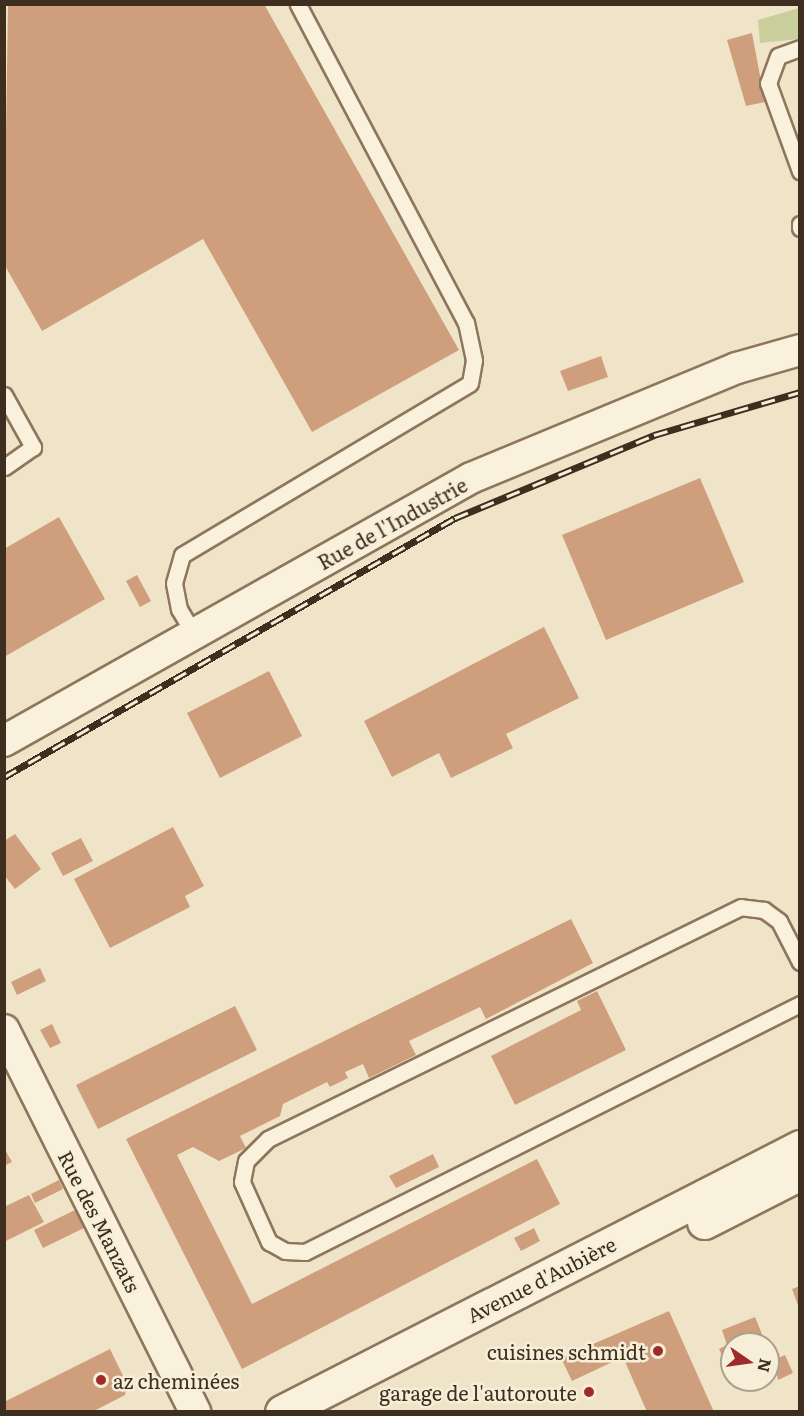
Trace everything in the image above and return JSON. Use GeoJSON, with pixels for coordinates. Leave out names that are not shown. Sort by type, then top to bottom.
{"type":"FeatureCollection","features":[{"type":"Feature","properties":{"kind":"main road","name":"Avenue d'Aubière"},"geometry":{"type":"LineString","coordinates":[[282,1412],[800,1147]]}},
{"type":"Feature","properties":{"kind":"main road","name":"Avenue d'Aubière"},"geometry":{"type":"LineString","coordinates":[[331,1412],[800,1173]]}},
{"type":"Feature","properties":{"kind":"street","name":"Rue de l'Industrie"},"geometry":{"type":"LineString","coordinates":[[4,741],[471,478],[737,368],[800,350]]}},
{"type":"Feature","properties":{"kind":"street","name":"Rue des Manzats"},"geometry":{"type":"LineString","coordinates":[[4,1030],[195,1412]]}},
{"type":"Feature","properties":{"kind":"lane"},"geometry":{"type":"LineString","coordinates":[[194,634],[179,609],[174,583],[182,555],[470,383],[474,360],[466,322],[298,4]]}},
{"type":"Feature","properties":{"kind":"lane"},"geometry":{"type":"LineString","coordinates":[[800,48],[778,56],[768,83],[800,171]]}},
{"type":"Feature","properties":{"kind":"lane"},"geometry":{"type":"LineString","coordinates":[[4,395],[33,447],[4,467]]}},
{"type":"Feature","properties":{"kind":"lane"},"geometry":{"type":"LineString","coordinates":[[800,962],[778,921],[764,910],[741,907],[268,1139],[246,1161],[242,1182],[268,1242],[285,1251],[305,1252],[800,1004]]}},
{"type":"Feature","properties":{"kind":"green space"},"geometry":{"type":"Polygon","coordinates":[[[799,8],[799,39],[760,43],[758,20],[799,8]]]}},
{"type":"Feature","properties":{"kind":"building"},"geometry":{"type":"Polygon","coordinates":[[[8,4],[264,4],[459,350],[312,432],[203,239],[42,331],[4,264],[8,4]]]}},
{"type":"Feature","properties":{"kind":"building"},"geometry":{"type":"Polygon","coordinates":[[[752,33],[765,102],[746,106],[727,40],[752,33]]]}},
{"type":"Feature","properties":{"kind":"building"},"geometry":{"type":"Polygon","coordinates":[[[601,356],[608,377],[568,391],[560,371],[601,356]]]}},
{"type":"Feature","properties":{"kind":"building"},"geometry":{"type":"Polygon","coordinates":[[[700,478],[744,582],[606,640],[562,535],[700,478]]]}},
{"type":"Feature","properties":{"kind":"building"},"geometry":{"type":"Polygon","coordinates":[[[59,517],[105,599],[4,657],[4,549],[59,517]]]}},
{"type":"Feature","properties":{"kind":"building"},"geometry":{"type":"Polygon","coordinates":[[[137,575],[151,601],[140,607],[126,581],[137,575]]]}},
{"type":"Feature","properties":{"kind":"building"},"geometry":{"type":"Polygon","coordinates":[[[544,627],[579,698],[506,734],[513,748],[451,778],[439,753],[392,777],[364,721],[544,627]]]}},
{"type":"Feature","properties":{"kind":"building"},"geometry":{"type":"Polygon","coordinates":[[[269,671],[302,736],[220,778],[187,713],[269,671]]]}},
{"type":"Feature","properties":{"kind":"building"},"geometry":{"type":"Polygon","coordinates":[[[173,827],[204,886],[185,896],[190,907],[110,948],[74,879],[173,827]]]}},
{"type":"Feature","properties":{"kind":"building"},"geometry":{"type":"Polygon","coordinates":[[[15,834],[41,869],[15,889],[4,875],[4,841],[15,834]]]}},
{"type":"Feature","properties":{"kind":"building"},"geometry":{"type":"Polygon","coordinates":[[[81,838],[93,861],[63,876],[51,853],[81,838]]]}},
{"type":"Feature","properties":{"kind":"building"},"geometry":{"type":"Polygon","coordinates":[[[571,919],[593,963],[486,1019],[480,1007],[409,1041],[416,1055],[369,1078],[363,1064],[345,1072],[348,1078],[330,1087],[327,1082],[283,1104],[280,1116],[240,1136],[246,1148],[219,1161],[193,1147],[177,1155],[252,1304],[537,1159],[560,1204],[242,1369],[126,1139],[571,919]]]}},
{"type":"Feature","properties":{"kind":"building"},"geometry":{"type":"Polygon","coordinates":[[[40,968],[46,981],[17,995],[11,982],[40,968]]]}},
{"type":"Feature","properties":{"kind":"building"},"geometry":{"type":"Polygon","coordinates":[[[597,991],[626,1050],[515,1105],[491,1056],[581,1010],[577,1001],[597,991]]]}},
{"type":"Feature","properties":{"kind":"building"},"geometry":{"type":"Polygon","coordinates":[[[235,1006],[257,1050],[98,1129],[76,1085],[235,1006]]]}},
{"type":"Feature","properties":{"kind":"building"},"geometry":{"type":"Polygon","coordinates":[[[52,1024],[61,1043],[50,1048],[40,1030],[52,1024]]]}},
{"type":"Feature","properties":{"kind":"building"},"geometry":{"type":"Polygon","coordinates":[[[4,1148],[12,1162],[4,1166],[4,1148]]]}},
{"type":"Feature","properties":{"kind":"building"},"geometry":{"type":"Polygon","coordinates":[[[433,1154],[439,1167],[396,1188],[389,1176],[433,1154]]]}},
{"type":"Feature","properties":{"kind":"building"},"geometry":{"type":"Polygon","coordinates":[[[59,1180],[63,1189],[35,1203],[31,1194],[59,1180]]]}},
{"type":"Feature","properties":{"kind":"building"},"geometry":{"type":"Polygon","coordinates":[[[29,1195],[44,1222],[4,1242],[4,1207],[29,1195]]]}},
{"type":"Feature","properties":{"kind":"building"},"geometry":{"type":"Polygon","coordinates":[[[75,1210],[84,1228],[43,1248],[34,1230],[75,1210]]]}},
{"type":"Feature","properties":{"kind":"building"},"geometry":{"type":"Polygon","coordinates":[[[534,1228],[540,1241],[521,1251],[514,1238],[534,1228]]]}},
{"type":"Feature","properties":{"kind":"building"},"geometry":{"type":"Polygon","coordinates":[[[800,1286],[800,1308],[799,1308],[792,1289],[800,1286]]]}},
{"type":"Feature","properties":{"kind":"building"},"geometry":{"type":"Polygon","coordinates":[[[669,1311],[714,1412],[647,1412],[623,1357],[572,1381],[561,1358],[669,1311]]]}},
{"type":"Feature","properties":{"kind":"building"},"geometry":{"type":"Polygon","coordinates":[[[755,1317],[761,1332],[723,1332],[722,1330],[755,1317]]]}},
{"type":"Feature","properties":{"kind":"building"},"geometry":{"type":"Polygon","coordinates":[[[110,1349],[127,1384],[125,1395],[92,1412],[4,1412],[4,1402],[110,1349]]]}},
{"type":"Feature","properties":{"kind":"building"},"geometry":{"type":"Polygon","coordinates":[[[785,1355],[793,1373],[780,1379],[780,1357],[785,1355]]]}},
{"type":"Feature","properties":{"kind":"railway"},"geometry":{"type":"LineString","coordinates":[[4,777],[455,518],[654,435],[800,392]]}},
{"type":"Feature","properties":{"kind":"place","name":"cuisines schmidt"},"geometry":{"type":"Point","coordinates":[658,1351]}},
{"type":"Feature","properties":{"kind":"place","name":"az cheminées"},"geometry":{"type":"Point","coordinates":[101,1380]}},
{"type":"Feature","properties":{"kind":"place","name":"garage de l'autoroute"},"geometry":{"type":"Point","coordinates":[589,1392]}}]}
